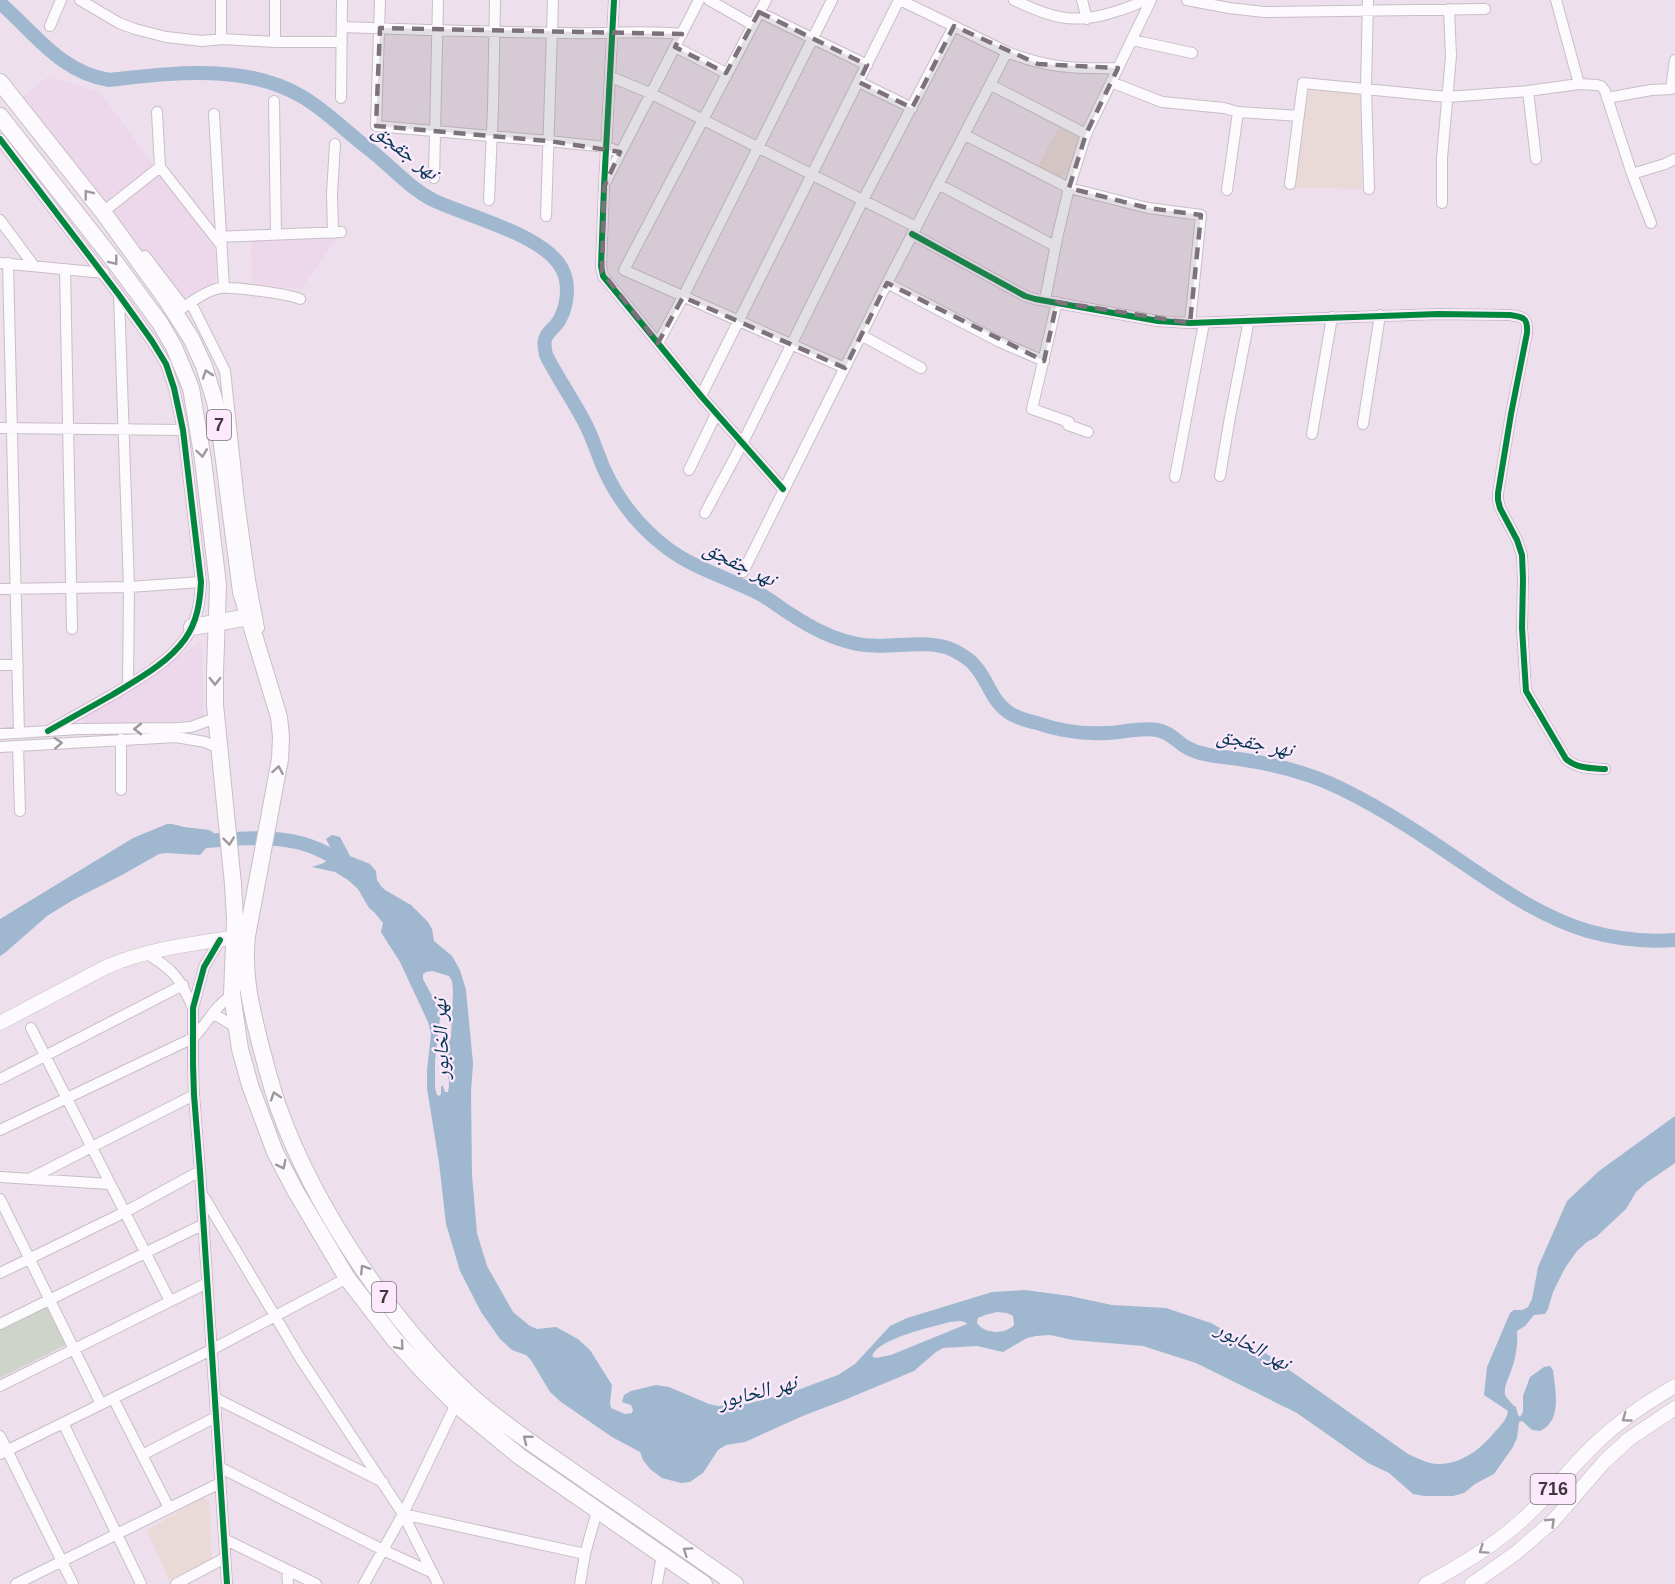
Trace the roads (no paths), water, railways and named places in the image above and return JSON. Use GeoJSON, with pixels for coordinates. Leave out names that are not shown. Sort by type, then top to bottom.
{"type":"FeatureCollection","features":[{"type":"Feature","properties":{"kind":"highway","name":"7"},"geometry":{"type":"LineString","coordinates":[[0,82],[106,210],[183,308],[191,338],[215,402],[241,592],[277,708],[280,726],[280,759],[257,874],[233,938]]}},
{"type":"Feature","properties":{"kind":"highway","name":"7"},"geometry":{"type":"LineString","coordinates":[[0,116],[118,266],[167,335],[180,360],[190,388],[203,460],[218,585],[214,673],[218,748],[233,884],[233,938],[245,949],[237,1028],[250,1085],[275,1152],[346,1278],[394,1339],[424,1372],[456,1404],[519,1455],[704,1584]]}},
{"type":"Feature","properties":{"kind":"highway"},"geometry":{"type":"LineString","coordinates":[[192,627],[249,617]]}},
{"type":"Feature","properties":{"kind":"highway","name":"7"},"geometry":{"type":"LineString","coordinates":[[240,992],[279,1110],[310,1181],[368,1276],[404,1323],[437,1362],[473,1397],[538,1448],[735,1584]]}},
{"type":"Feature","properties":{"kind":"main road"},"geometry":{"type":"LineString","coordinates":[[0,1023],[123,960],[145,953],[233,938]]}},
{"type":"Feature","properties":{"kind":"main road","name":"716"},"geometry":{"type":"LineString","coordinates":[[1426,1584],[1480,1553],[1504,1535],[1538,1505],[1590,1449],[1619,1422],[1675,1386]]}},
{"type":"Feature","properties":{"kind":"main road","name":"716"},"geometry":{"type":"LineString","coordinates":[[1472,1584],[1516,1553],[1553,1521],[1604,1462],[1629,1439],[1675,1408]]}},
{"type":"Feature","properties":{"kind":"street"},"geometry":{"type":"LineString","coordinates":[[50,26],[61,0]]}},
{"type":"Feature","properties":{"kind":"street"},"geometry":{"type":"LineString","coordinates":[[80,0],[119,23],[149,33],[190,40],[342,42]]}},
{"type":"Feature","properties":{"kind":"street"},"geometry":{"type":"LineString","coordinates":[[221,39],[222,0]]}},
{"type":"Feature","properties":{"kind":"street"},"geometry":{"type":"LineString","coordinates":[[275,0],[275,42]]}},
{"type":"Feature","properties":{"kind":"street"},"geometry":{"type":"LineString","coordinates":[[341,98],[342,0]]}},
{"type":"Feature","properties":{"kind":"street"},"geometry":{"type":"LineString","coordinates":[[380,0],[376,126],[606,147],[620,152]]}},
{"type":"Feature","properties":{"kind":"street"},"geometry":{"type":"LineString","coordinates":[[434,178],[438,0]]}},
{"type":"Feature","properties":{"kind":"street"},"geometry":{"type":"LineString","coordinates":[[489,200],[495,0]]}},
{"type":"Feature","properties":{"kind":"street"},"geometry":{"type":"LineString","coordinates":[[546,216],[553,0]]}},
{"type":"Feature","properties":{"kind":"street"},"geometry":{"type":"LineString","coordinates":[[614,0],[604,187],[601,266],[603,276],[716,414],[783,489]]}},
{"type":"Feature","properties":{"kind":"street"},"geometry":{"type":"LineString","coordinates":[[604,187],[699,0]]}},
{"type":"Feature","properties":{"kind":"street"},"geometry":{"type":"LineString","coordinates":[[709,0],[753,24]]}},
{"type":"Feature","properties":{"kind":"street"},"geometry":{"type":"LineString","coordinates":[[766,0],[624,270],[845,368]]}},
{"type":"Feature","properties":{"kind":"street"},"geometry":{"type":"LineString","coordinates":[[658,343],[832,0]]}},
{"type":"Feature","properties":{"kind":"street"},"geometry":{"type":"LineString","coordinates":[[701,396],[900,0],[1032,62],[1080,69],[1118,69]]}},
{"type":"Feature","properties":{"kind":"street"},"geometry":{"type":"LineString","coordinates":[[1014,0],[1039,12],[1071,19],[1087,19],[1117,5],[1145,0]]}},
{"type":"Feature","properties":{"kind":"street"},"geometry":{"type":"LineString","coordinates":[[1082,0],[1087,19]]}},
{"type":"Feature","properties":{"kind":"street"},"geometry":{"type":"LineString","coordinates":[[1045,300],[1055,246],[1086,134],[1151,0]]}},
{"type":"Feature","properties":{"kind":"street"},"geometry":{"type":"LineString","coordinates":[[1187,0],[1225,8],[1264,12],[1368,5],[1455,6],[1485,9]]}},
{"type":"Feature","properties":{"kind":"street"},"geometry":{"type":"LineString","coordinates":[[1556,0],[1579,84]]}},
{"type":"Feature","properties":{"kind":"street"},"geometry":{"type":"LineString","coordinates":[[1368,5],[1366,88],[1369,189]]}},
{"type":"Feature","properties":{"kind":"street"},"geometry":{"type":"LineString","coordinates":[[1442,203],[1442,158],[1455,6]]}},
{"type":"Feature","properties":{"kind":"street"},"geometry":{"type":"LineString","coordinates":[[759,12],[867,64]]}},
{"type":"Feature","properties":{"kind":"street"},"geometry":{"type":"LineString","coordinates":[[705,513],[742,444],[863,200],[954,26]]}},
{"type":"Feature","properties":{"kind":"street"},"geometry":{"type":"LineString","coordinates":[[342,27],[438,31],[682,34]]}},
{"type":"Feature","properties":{"kind":"street"},"geometry":{"type":"LineString","coordinates":[[1132,40],[1192,53]]}},
{"type":"Feature","properties":{"kind":"street"},"geometry":{"type":"LineString","coordinates":[[675,46],[726,73]]}},
{"type":"Feature","properties":{"kind":"street"},"geometry":{"type":"LineString","coordinates":[[743,572],[887,283],[1007,52]]}},
{"type":"Feature","properties":{"kind":"street"},"geometry":{"type":"LineString","coordinates":[[1607,98],[1651,90],[1671,90],[1675,60]]}},
{"type":"Feature","properties":{"kind":"street"},"geometry":{"type":"LineString","coordinates":[[611,77],[650,93],[863,200],[1026,296],[1158,321],[1190,324],[1438,314],[1510,315],[1525,319],[1528,325],[1527,333],[1498,493],[1500,508],[1517,540],[1522,555],[1522,628],[1526,691],[1566,759],[1579,767],[1605,769]]}},
{"type":"Feature","properties":{"kind":"street"},"geometry":{"type":"LineString","coordinates":[[859,82],[912,108]]}},
{"type":"Feature","properties":{"kind":"street"},"geometry":{"type":"LineString","coordinates":[[1111,82],[1162,102],[1224,108],[1239,112],[1299,116]]}},
{"type":"Feature","properties":{"kind":"street"},"geometry":{"type":"LineString","coordinates":[[1290,184],[1304,83],[1447,97],[1528,91],[1579,84],[1601,86],[1604,88],[1632,174],[1651,223]]}},
{"type":"Feature","properties":{"kind":"street"},"geometry":{"type":"LineString","coordinates":[[991,85],[1086,134]]}},
{"type":"Feature","properties":{"kind":"street"},"geometry":{"type":"LineString","coordinates":[[1528,91],[1536,159]]}},
{"type":"Feature","properties":{"kind":"street"},"geometry":{"type":"LineString","coordinates":[[274,101],[276,235]]}},
{"type":"Feature","properties":{"kind":"street"},"geometry":{"type":"LineString","coordinates":[[157,112],[160,167],[219,240]]}},
{"type":"Feature","properties":{"kind":"street"},"geometry":{"type":"LineString","coordinates":[[1227,190],[1239,112]]}},
{"type":"Feature","properties":{"kind":"street"},"geometry":{"type":"LineString","coordinates":[[214,114],[219,240],[224,288]]}},
{"type":"Feature","properties":{"kind":"street"},"geometry":{"type":"LineString","coordinates":[[964,135],[1070,188],[1148,208],[1201,215],[1190,324]]}},
{"type":"Feature","properties":{"kind":"street"},"geometry":{"type":"LineString","coordinates":[[0,139],[104,273],[166,364],[183,430],[201,582],[199,606],[192,627],[186,638],[167,658],[128,685],[48,731]]}},
{"type":"Feature","properties":{"kind":"street"},"geometry":{"type":"LineString","coordinates":[[219,240],[337,232],[332,194],[335,144]]}},
{"type":"Feature","properties":{"kind":"street"},"geometry":{"type":"LineString","coordinates":[[1632,174],[1675,159]]}},
{"type":"Feature","properties":{"kind":"street"},"geometry":{"type":"LineString","coordinates":[[106,210],[160,167]]}},
{"type":"Feature","properties":{"kind":"street"},"geometry":{"type":"LineString","coordinates":[[939,184],[1055,246]]}},
{"type":"Feature","properties":{"kind":"street"},"geometry":{"type":"LineString","coordinates":[[0,220],[34,266]]}},
{"type":"Feature","properties":{"kind":"street"},"geometry":{"type":"LineString","coordinates":[[19,733],[12,428],[5,351],[4,263],[104,273]]}},
{"type":"Feature","properties":{"kind":"street"},"geometry":{"type":"LineString","coordinates":[[65,269],[72,628]]}},
{"type":"Feature","properties":{"kind":"street"},"geometry":{"type":"LineString","coordinates":[[887,283],[1000,342],[1044,361]]}},
{"type":"Feature","properties":{"kind":"street"},"geometry":{"type":"LineString","coordinates":[[262,643],[248,569],[225,371],[183,308],[214,289],[224,288],[300,298]]}},
{"type":"Feature","properties":{"kind":"street"},"geometry":{"type":"LineString","coordinates":[[119,295],[129,586],[128,685]]}},
{"type":"Feature","properties":{"kind":"street"},"geometry":{"type":"LineString","coordinates":[[1057,303],[1032,409],[1069,422],[1068,425],[1088,432]]}},
{"type":"Feature","properties":{"kind":"street"},"geometry":{"type":"LineString","coordinates":[[1363,424],[1380,315]]}},
{"type":"Feature","properties":{"kind":"street"},"geometry":{"type":"LineString","coordinates":[[1312,434],[1332,317]]}},
{"type":"Feature","properties":{"kind":"street"},"geometry":{"type":"LineString","coordinates":[[1220,476],[1249,320]]}},
{"type":"Feature","properties":{"kind":"street"},"geometry":{"type":"LineString","coordinates":[[1175,477],[1204,323]]}},
{"type":"Feature","properties":{"kind":"street"},"geometry":{"type":"LineString","coordinates":[[861,335],[921,368]]}},
{"type":"Feature","properties":{"kind":"street"},"geometry":{"type":"LineString","coordinates":[[689,471],[716,414]]}},
{"type":"Feature","properties":{"kind":"street"},"geometry":{"type":"LineString","coordinates":[[0,428],[183,430]]}},
{"type":"Feature","properties":{"kind":"street"},"geometry":{"type":"LineString","coordinates":[[0,589],[201,582]]}},
{"type":"Feature","properties":{"kind":"street"},"geometry":{"type":"LineString","coordinates":[[0,665],[18,665]]}},
{"type":"Feature","properties":{"kind":"street"},"geometry":{"type":"LineString","coordinates":[[0,734],[191,727],[216,718]]}},
{"type":"Feature","properties":{"kind":"street"},"geometry":{"type":"LineString","coordinates":[[0,747],[176,737],[205,741],[218,748]]}},
{"type":"Feature","properties":{"kind":"street"},"geometry":{"type":"LineString","coordinates":[[121,739],[121,790]]}},
{"type":"Feature","properties":{"kind":"street"},"geometry":{"type":"LineString","coordinates":[[18,746],[20,811]]}},
{"type":"Feature","properties":{"kind":"street"},"geometry":{"type":"LineString","coordinates":[[227,1584],[194,1095],[194,1008],[204,967],[233,938]]}},
{"type":"Feature","properties":{"kind":"street"},"geometry":{"type":"LineString","coordinates":[[145,953],[166,966],[183,985],[194,1008]]}},
{"type":"Feature","properties":{"kind":"street"},"geometry":{"type":"LineString","coordinates":[[0,1079],[183,985]]}},
{"type":"Feature","properties":{"kind":"street"},"geometry":{"type":"LineString","coordinates":[[0,1130],[194,1038],[225,999],[240,992]]}},
{"type":"Feature","properties":{"kind":"street"},"geometry":{"type":"LineString","coordinates":[[212,1014],[237,1028]]}},
{"type":"Feature","properties":{"kind":"street"},"geometry":{"type":"LineString","coordinates":[[31,1028],[170,1301]]}},
{"type":"Feature","properties":{"kind":"street"},"geometry":{"type":"LineString","coordinates":[[29,1179],[194,1095]]}},
{"type":"Feature","properties":{"kind":"street"},"geometry":{"type":"LineString","coordinates":[[0,1273],[125,1212],[200,1172]]}},
{"type":"Feature","properties":{"kind":"street"},"geometry":{"type":"LineString","coordinates":[[0,1178],[110,1184]]}},
{"type":"Feature","properties":{"kind":"street"},"geometry":{"type":"LineString","coordinates":[[201,1193],[300,1358],[403,1514],[438,1584]]}},
{"type":"Feature","properties":{"kind":"street"},"geometry":{"type":"LineString","coordinates":[[1,1204],[101,1404]]}},
{"type":"Feature","properties":{"kind":"street"},"geometry":{"type":"LineString","coordinates":[[0,1324],[204,1224]]}},
{"type":"Feature","properties":{"kind":"street"},"geometry":{"type":"LineString","coordinates":[[3,1452],[211,1350],[346,1278]]}},
{"type":"Feature","properties":{"kind":"street"},"geometry":{"type":"LineString","coordinates":[[0,1386],[207,1283]]}},
{"type":"Feature","properties":{"kind":"street"},"geometry":{"type":"LineString","coordinates":[[113,1398],[169,1508]]}},
{"type":"Feature","properties":{"kind":"street"},"geometry":{"type":"LineString","coordinates":[[214,1398],[383,1483]]}},
{"type":"Feature","properties":{"kind":"street"},"geometry":{"type":"LineString","coordinates":[[364,1584],[403,1514],[456,1404]]}},
{"type":"Feature","properties":{"kind":"street"},"geometry":{"type":"LineString","coordinates":[[142,1455],[216,1418]]}},
{"type":"Feature","properties":{"kind":"street"},"geometry":{"type":"LineString","coordinates":[[63,1423],[141,1584]]}},
{"type":"Feature","properties":{"kind":"street"},"geometry":{"type":"LineString","coordinates":[[0,1437],[3,1452],[73,1584]]}},
{"type":"Feature","properties":{"kind":"street"},"geometry":{"type":"LineString","coordinates":[[219,1467],[433,1573]]}},
{"type":"Feature","properties":{"kind":"street"},"geometry":{"type":"LineString","coordinates":[[16,1584],[220,1484]]}},
{"type":"Feature","properties":{"kind":"street"},"geometry":{"type":"LineString","coordinates":[[580,1584],[585,1554],[597,1510]]}},
{"type":"Feature","properties":{"kind":"street"},"geometry":{"type":"LineString","coordinates":[[403,1514],[585,1554]]}},
{"type":"Feature","properties":{"kind":"street"},"geometry":{"type":"LineString","coordinates":[[224,1539],[316,1584]]}},
{"type":"Feature","properties":{"kind":"street"},"geometry":{"type":"LineString","coordinates":[[657,1584],[662,1555]]}},
{"type":"Feature","properties":{"kind":"street"},"geometry":{"type":"LineString","coordinates":[[176,1584],[225,1558]]}},
{"type":"Feature","properties":{"kind":"street"},"geometry":{"type":"LineString","coordinates":[[287,1570],[288,1584]]}},
{"type":"Feature","properties":{"kind":"water"},"geometry":{"type":"Polygon","coordinates":[[[167,824],[209,830],[216,838],[215,843],[200,855],[159,854],[47,916],[0,956],[0,919],[133,838],[167,824]]]}},
{"type":"Feature","properties":{"kind":"water"},"geometry":{"type":"Polygon","coordinates":[[[332,835],[340,837],[350,856],[370,864],[376,871],[377,880],[385,890],[411,905],[428,922],[434,941],[452,956],[460,970],[466,990],[473,1063],[472,1175],[477,1233],[487,1266],[513,1312],[530,1326],[537,1329],[556,1327],[578,1339],[590,1350],[612,1385],[611,1408],[625,1414],[632,1413],[633,1410],[631,1405],[622,1402],[624,1395],[656,1385],[669,1387],[718,1406],[745,1404],[787,1394],[838,1375],[855,1364],[890,1326],[907,1318],[992,1292],[1025,1290],[1112,1305],[1166,1308],[1211,1323],[1267,1354],[1408,1454],[1430,1463],[1457,1461],[1487,1441],[1506,1417],[1508,1411],[1484,1395],[1487,1367],[1510,1313],[1528,1307],[1532,1299],[1538,1267],[1567,1201],[1599,1171],[1675,1116],[1675,1163],[1646,1183],[1636,1192],[1626,1209],[1577,1251],[1565,1268],[1545,1314],[1534,1315],[1525,1326],[1517,1331],[1515,1356],[1505,1395],[1516,1407],[1520,1417],[1523,1412],[1523,1396],[1530,1377],[1544,1367],[1550,1366],[1553,1370],[1555,1386],[1555,1412],[1552,1420],[1540,1431],[1532,1430],[1522,1421],[1519,1422],[1513,1447],[1494,1474],[1464,1493],[1453,1496],[1413,1494],[1389,1473],[1368,1463],[1297,1413],[1196,1363],[1143,1346],[1073,1340],[1050,1335],[1027,1338],[1003,1352],[977,1346],[943,1348],[914,1371],[745,1442],[726,1445],[718,1450],[703,1473],[690,1482],[681,1483],[662,1478],[650,1469],[640,1452],[612,1437],[561,1402],[550,1392],[531,1360],[526,1355],[512,1350],[500,1339],[481,1312],[460,1271],[446,1224],[427,1088],[431,1034],[428,1022],[400,962],[381,932],[383,923],[369,908],[358,889],[335,872],[312,867],[330,858],[331,851],[326,839],[332,835]],[[432,971],[423,974],[423,979],[438,1007],[440,1018],[435,1060],[435,1088],[439,1096],[441,1086],[445,1092],[448,1092],[449,1088],[448,1076],[442,1060],[451,1037],[453,992],[449,976],[432,971]],[[997,1312],[978,1318],[977,1323],[980,1327],[990,1331],[1000,1332],[1014,1325],[1013,1316],[1007,1313],[997,1312]],[[960,1321],[895,1339],[885,1344],[872,1356],[876,1358],[891,1355],[967,1324],[960,1321]]]}},
{"type":"Feature","properties":{"kind":"waterway","name":"نهر جقجق"},"geometry":{"type":"LineString","coordinates":[[0,3],[49,50],[76,69],[92,76],[109,80],[182,73],[232,75],[256,79],[301,96],[319,108],[424,195],[502,227],[538,245],[551,255],[564,273],[567,293],[560,319],[545,339],[546,355],[586,425],[604,469],[623,502],[638,522],[677,555],[758,593],[806,624],[837,638],[865,645],[917,644],[942,646],[953,650],[973,663],[999,704],[1017,717],[1053,728],[1078,732],[1157,730],[1200,753],[1235,758],[1305,774],[1330,783],[1375,807],[1511,895],[1556,919],[1588,931],[1620,938],[1675,940]]}},
{"type":"Feature","properties":{"kind":"waterway","name":"نهر الخابور"},"geometry":{"type":"LineString","coordinates":[[196,842],[256,838],[294,842],[313,847],[331,856],[347,868]]}}]}
